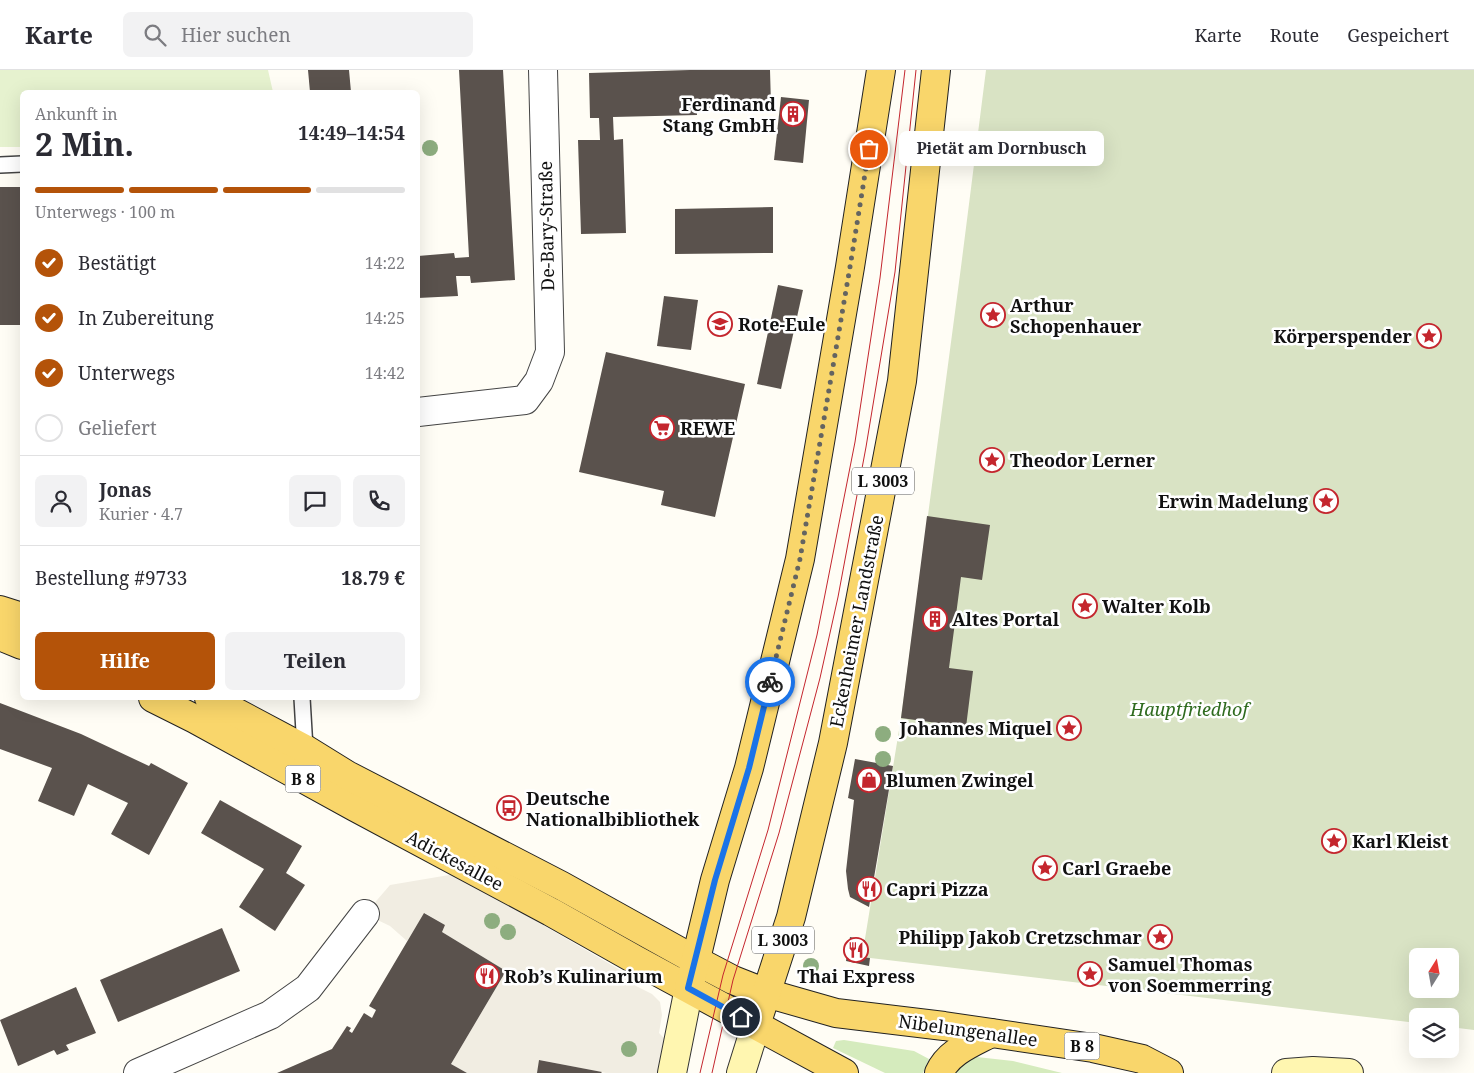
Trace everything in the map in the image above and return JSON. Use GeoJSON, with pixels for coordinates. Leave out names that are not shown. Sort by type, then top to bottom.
{"type":"FeatureCollection","features":[{"type":"Feature","properties":{"kind":"main road"},"geometry":{"type":"LineString","coordinates":[[672,1073],[688,988],[715,880],[749,768],[800,559],[850,267],[881,70]]}},
{"type":"Feature","properties":{"kind":"main road","name":"Eckenheimer Landstraße"},"geometry":{"type":"LineString","coordinates":[[741,1073],[799,887],[833,743],[902,381],[936,70]]}},
{"type":"Feature","properties":{"kind":"main road"},"geometry":{"type":"LineString","coordinates":[[0,610],[20,616]]}},
{"type":"Feature","properties":{"kind":"main road"},"geometry":{"type":"LineString","coordinates":[[0,636],[20,644]]}},
{"type":"Feature","properties":{"kind":"main road","name":"Adickesallee"},"geometry":{"type":"LineString","coordinates":[[157,700],[195,718],[756,1025]]}},
{"type":"Feature","properties":{"kind":"main road","name":"Adickesallee"},"geometry":{"type":"LineString","coordinates":[[213,700],[305,749],[346,775],[562,886],[695,960],[733,980],[766,993]]}},
{"type":"Feature","properties":{"kind":"main road","name":"Nibelungenallee"},"geometry":{"type":"LineString","coordinates":[[766,993],[836,1013],[1093,1048],[1142,1059],[1169,1073]]}},
{"type":"Feature","properties":{"kind":"main road","name":"B 8"},"geometry":{"type":"LineString","coordinates":[[756,1025],[844,1073]]}},
{"type":"Feature","properties":{"kind":"main road"},"geometry":{"type":"LineString","coordinates":[[939,1073],[950,1057],[962,1048],[991,1033]]}},
{"type":"Feature","properties":{"kind":"main road"},"geometry":{"type":"LineString","coordinates":[[1286,1073],[1313,1071],[1349,1073]]}},
{"type":"Feature","properties":{"kind":"street","name":"De-Bary-Straße"},"geometry":{"type":"LineString","coordinates":[[420,412],[525,400],[539,381],[550,352],[542,70]]}},
{"type":"Feature","properties":{"kind":"street"},"geometry":{"type":"LineString","coordinates":[[138,1073],[270,1015],[308,988],[365,914]]}},
{"type":"Feature","properties":{"kind":"lane"},"geometry":{"type":"LineString","coordinates":[[0,165],[20,164]]}},
{"type":"Feature","properties":{"kind":"lane"},"geometry":{"type":"LineString","coordinates":[[302,700],[305,749]]}},
{"type":"Feature","properties":{"kind":"green space"},"geometry":{"type":"Polygon","coordinates":[[[0,70],[268,70],[273,90],[20,90],[20,147],[0,147],[0,70]]]}},
{"type":"Feature","properties":{"kind":"green space","name":"Hauptfriedhof"},"geometry":{"type":"Polygon","coordinates":[[[986,70],[1474,70],[1474,1030],[1459,1028],[1459,1008],[1409,1008],[1409,1022],[862,957],[901,718],[986,70]]]}},
{"type":"Feature","properties":{"kind":"green space"},"geometry":{"type":"Polygon","coordinates":[[[844,1040],[914,1051],[929,1059],[923,1073],[885,1073],[833,1048],[836,1041],[844,1040]]]}},
{"type":"Feature","properties":{"kind":"green space"},"geometry":{"type":"Polygon","coordinates":[[[977,1057],[1013,1061],[1062,1073],[951,1073],[963,1061],[977,1057]]]}},
{"type":"Feature","properties":{"kind":"shaded area"},"geometry":{"type":"Polygon","coordinates":[[[455,874],[622,971],[624,977],[630,983],[652,994],[660,1002],[662,1015],[659,1033],[665,1039],[658,1073],[606,1073],[540,1060],[537,1073],[467,1073],[451,1064],[506,971],[442,932],[445,925],[425,913],[407,941],[390,926],[365,914],[390,885],[455,874]]]}},
{"type":"Feature","properties":{"kind":"building"},"geometry":{"type":"Polygon","coordinates":[[[308,70],[349,70],[351,90],[310,90],[308,70]]]}},
{"type":"Feature","properties":{"kind":"building"},"geometry":{"type":"Polygon","coordinates":[[[459,70],[503,70],[515,280],[471,283],[470,276],[456,276],[458,296],[420,298],[420,256],[454,253],[455,258],[469,257],[459,70]]]}},
{"type":"Feature","properties":{"kind":"building"},"geometry":{"type":"Polygon","coordinates":[[[770,70],[771,105],[697,108],[697,115],[613,117],[614,140],[623,139],[626,233],[581,234],[578,140],[600,140],[599,118],[590,118],[589,73],[770,70]]]}},
{"type":"Feature","properties":{"kind":"building"},"geometry":{"type":"Polygon","coordinates":[[[781,97],[809,100],[803,163],[774,160],[781,97]]]}},
{"type":"Feature","properties":{"kind":"building"},"geometry":{"type":"Polygon","coordinates":[[[0,187],[20,187],[20,325],[0,325],[0,187]]]}},
{"type":"Feature","properties":{"kind":"building"},"geometry":{"type":"Polygon","coordinates":[[[773,207],[773,253],[675,254],[675,209],[773,207]]]}},
{"type":"Feature","properties":{"kind":"building"},"geometry":{"type":"Polygon","coordinates":[[[778,285],[803,290],[781,389],[757,384],[778,285]]]}},
{"type":"Feature","properties":{"kind":"building"},"geometry":{"type":"Polygon","coordinates":[[[664,296],[698,300],[691,350],[657,346],[664,296]]]}},
{"type":"Feature","properties":{"kind":"building","name":"REWE"},"geometry":{"type":"Polygon","coordinates":[[[606,352],[745,384],[715,517],[661,505],[664,491],[579,472],[606,352]]]}},
{"type":"Feature","properties":{"kind":"building","name":"Altes Portal"},"geometry":{"type":"Polygon","coordinates":[[[927,516],[990,525],[982,580],[961,577],[949,668],[973,671],[966,727],[901,718],[927,516]]]}},
{"type":"Feature","properties":{"kind":"building"},"geometry":{"type":"Polygon","coordinates":[[[0,703],[81,734],[149,766],[151,763],[188,783],[149,855],[111,834],[128,803],[88,784],[74,816],[38,801],[52,768],[0,749],[0,703]]]}},
{"type":"Feature","properties":{"kind":"building"},"geometry":{"type":"Polygon","coordinates":[[[855,759],[893,766],[869,907],[850,897],[846,871],[854,800],[848,798],[855,759]]]}},
{"type":"Feature","properties":{"kind":"building"},"geometry":{"type":"Polygon","coordinates":[[[220,800],[302,846],[286,873],[305,885],[275,931],[239,907],[264,869],[201,833],[220,800]]]}},
{"type":"Feature","properties":{"kind":"building"},"geometry":{"type":"Polygon","coordinates":[[[424,913],[445,925],[442,932],[506,971],[451,1064],[467,1073],[277,1073],[332,1049],[347,1026],[351,1028],[349,1031],[352,1033],[364,1013],[372,1018],[376,1010],[369,1006],[424,913]]]}},
{"type":"Feature","properties":{"kind":"building"},"geometry":{"type":"Polygon","coordinates":[[[222,928],[240,971],[118,1022],[100,980],[222,928]]]}},
{"type":"Feature","properties":{"kind":"building"},"geometry":{"type":"Polygon","coordinates":[[[850,937],[865,940],[862,957],[870,958],[869,966],[846,961],[850,937]]]}},
{"type":"Feature","properties":{"kind":"building"},"geometry":{"type":"Polygon","coordinates":[[[76,987],[96,1033],[66,1045],[69,1050],[57,1055],[54,1050],[18,1066],[0,1020],[76,987]]]}},
{"type":"Feature","properties":{"kind":"building"},"geometry":{"type":"Polygon","coordinates":[[[539,1060],[602,1072],[537,1073],[539,1060]]]}},
{"type":"Feature","properties":{"kind":"tram line"},"geometry":{"type":"LineString","coordinates":[[700,1073],[723,975],[768,830],[817,635],[855,442],[880,278],[905,70]]}},
{"type":"Feature","properties":{"kind":"tram line"},"geometry":{"type":"LineString","coordinates":[[712,1073],[733,980],[779,833],[820,678],[838,597],[866,447],[895,272],[916,70]]}},
{"type":"Feature","properties":{"kind":"way so far"},"geometry":{"type":"LineString","coordinates":[[770,682],[800,559],[869,149]]}},
{"type":"Feature","properties":{"kind":"place","name":"Ferdinand Stang GmbH"},"geometry":{"type":"Point","coordinates":[793,114]}},
{"type":"Feature","properties":{"kind":"place","name":"Pietät am Dornbusch"},"geometry":{"type":"Point","coordinates":[869,149]}},
{"type":"Feature","properties":{"kind":"place","name":"Arthur Schopenhauer"},"geometry":{"type":"Point","coordinates":[993,315]}},
{"type":"Feature","properties":{"kind":"place","name":"Rote-Eule"},"geometry":{"type":"Point","coordinates":[720,324]}},
{"type":"Feature","properties":{"kind":"place","name":"Körperspender"},"geometry":{"type":"Point","coordinates":[1429,336]}},
{"type":"Feature","properties":{"kind":"place","name":"REWE"},"geometry":{"type":"Point","coordinates":[662,428]}},
{"type":"Feature","properties":{"kind":"place","name":"Theodor Lerner"},"geometry":{"type":"Point","coordinates":[992,460]}},
{"type":"Feature","properties":{"kind":"place","name":"Erwin Madelung"},"geometry":{"type":"Point","coordinates":[1326,501]}},
{"type":"Feature","properties":{"kind":"place","name":"Walter Kolb"},"geometry":{"type":"Point","coordinates":[1085,606]}},
{"type":"Feature","properties":{"kind":"place","name":"Altes Portal"},"geometry":{"type":"Point","coordinates":[935,619]}},
{"type":"Feature","properties":{"kind":"place","name":"Johannes Miquel"},"geometry":{"type":"Point","coordinates":[1069,728]}},
{"type":"Feature","properties":{"kind":"place","name":"Blumen Zwingel"},"geometry":{"type":"Point","coordinates":[869,780]}},
{"type":"Feature","properties":{"kind":"place","name":"Deutsche Nationalbibliothek"},"geometry":{"type":"Point","coordinates":[509,808]}},
{"type":"Feature","properties":{"kind":"place","name":"Karl Kleist"},"geometry":{"type":"Point","coordinates":[1334,841]}},
{"type":"Feature","properties":{"kind":"place","name":"Carl Graebe"},"geometry":{"type":"Point","coordinates":[1045,868]}},
{"type":"Feature","properties":{"kind":"place","name":"Capri Pizza"},"geometry":{"type":"Point","coordinates":[869,889]}},
{"type":"Feature","properties":{"kind":"place","name":"Philipp Jakob Cretzschmar"},"geometry":{"type":"Point","coordinates":[1160,937]}},
{"type":"Feature","properties":{"kind":"place","name":"Thai Express"},"geometry":{"type":"Point","coordinates":[856,950]}},
{"type":"Feature","properties":{"kind":"place","name":"Samuel Thomas von Soemmerring"},"geometry":{"type":"Point","coordinates":[1090,974]}},
{"type":"Feature","properties":{"kind":"place","name":"Rob’s Kulinarium"},"geometry":{"type":"Point","coordinates":[487,976]}},
{"type":"Feature","properties":{"kind":"route"},"geometry":{"type":"LineString","coordinates":[[741,1017],[688,988],[715,880],[749,768],[770,682]]}}]}
